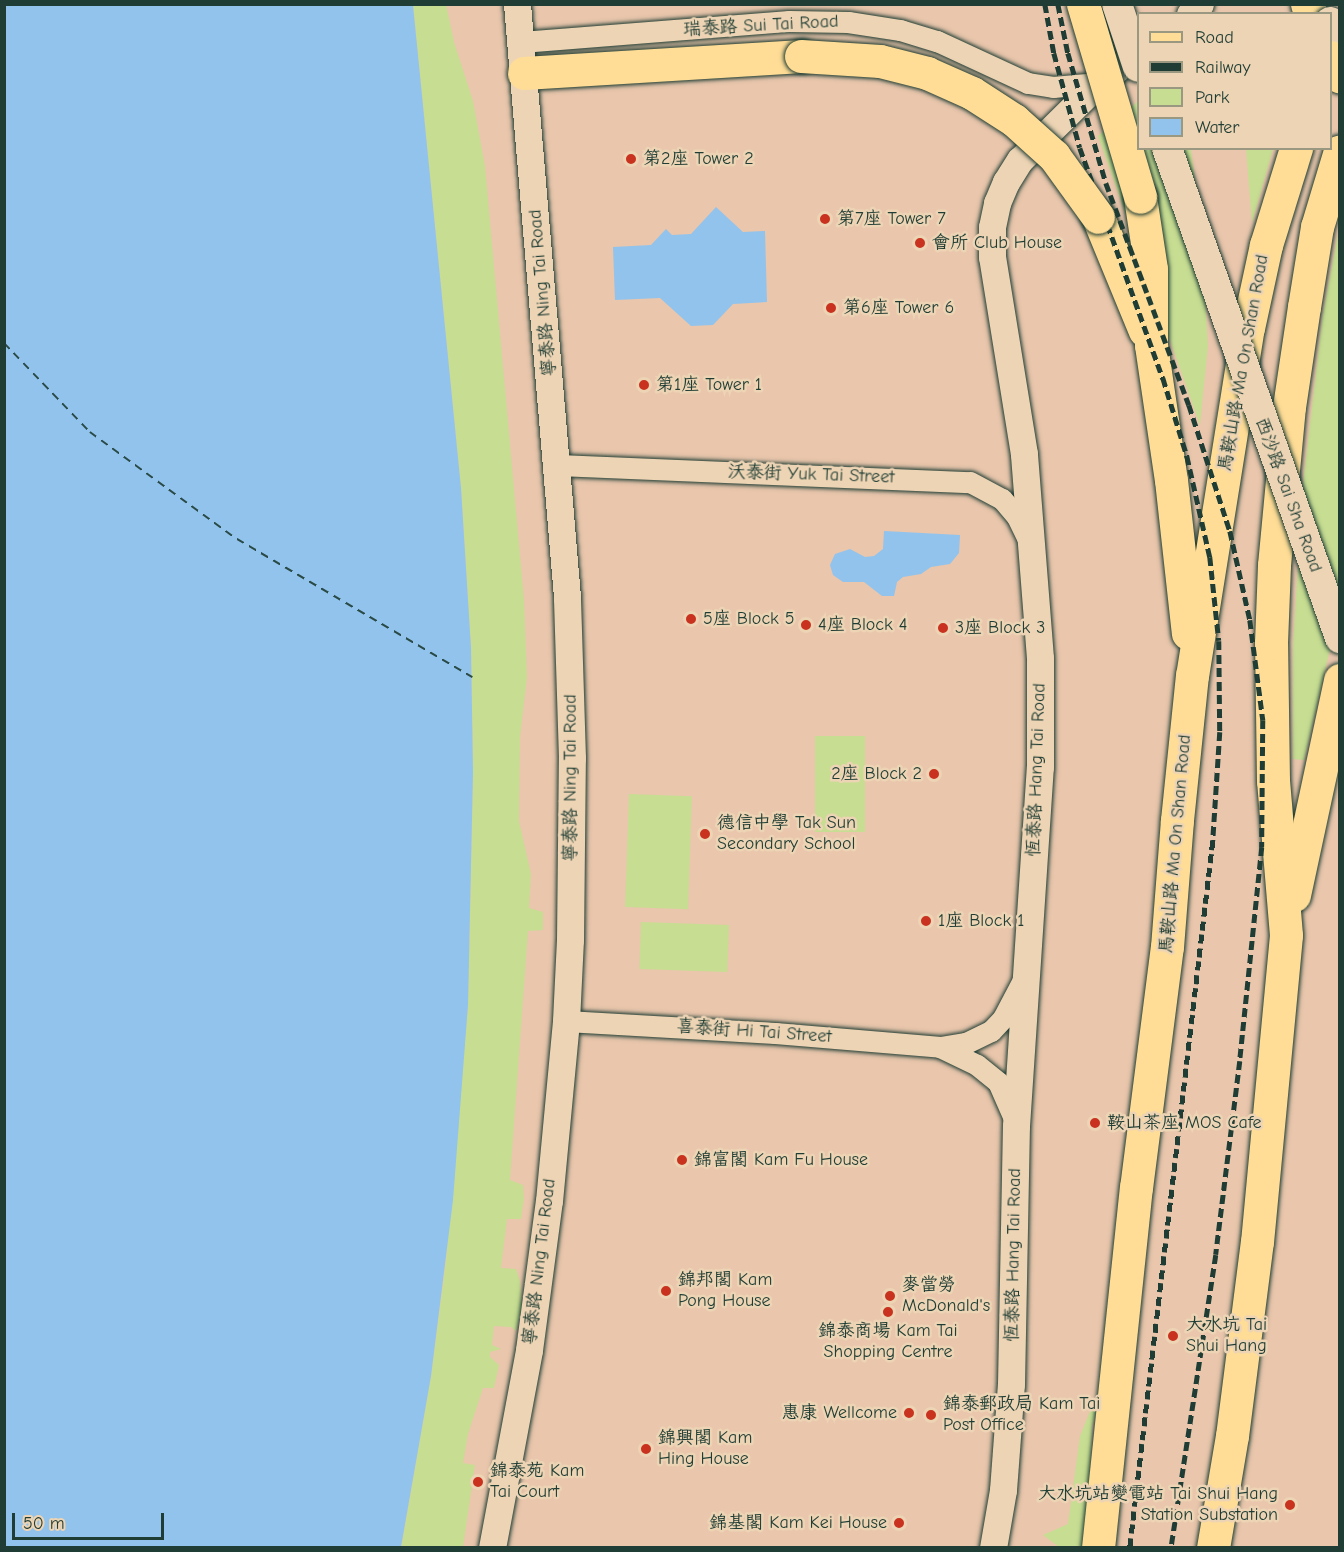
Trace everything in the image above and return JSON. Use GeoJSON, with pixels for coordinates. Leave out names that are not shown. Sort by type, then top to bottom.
{"type":"FeatureCollection","features":[{"type":"Feature","properties":{"kind":"main road"},"geometry":{"type":"LineString","coordinates":[[1083,4],[1140,197],[1150,270],[1151,345],[1171,480],[1192,676]]}},
{"type":"Feature","properties":{"kind":"main road"},"geometry":{"type":"LineString","coordinates":[[1118,4],[1137,64]]}},
{"type":"Feature","properties":{"kind":"main road"},"geometry":{"type":"LineString","coordinates":[[1332,53],[1340,35]]}},
{"type":"Feature","properties":{"kind":"main road"},"geometry":{"type":"LineString","coordinates":[[523,57],[801,56],[880,61],[927,73],[972,93],[1014,120],[1054,156],[1098,217],[1151,345]]}},
{"type":"Feature","properties":{"kind":"main road"},"geometry":{"type":"LineString","coordinates":[[1332,61],[1340,78]]}},
{"type":"Feature","properties":{"kind":"main road","name":"西沙路 Sai Sha Road"},"geometry":{"type":"LineString","coordinates":[[1168,150],[1340,638]]}},
{"type":"Feature","properties":{"kind":"main road","name":"馬鞍山路 Ma On Shan Road"},"geometry":{"type":"LineString","coordinates":[[1098,1548],[1136,1188],[1167,947],[1192,676],[1248,328],[1266,245],[1295,150]]}},
{"type":"Feature","properties":{"kind":"main road"},"geometry":{"type":"LineString","coordinates":[[1286,935],[1273,782],[1271,643],[1274,565],[1289,407],[1304,307],[1317,227],[1340,151]]}},
{"type":"Feature","properties":{"kind":"main road"},"geometry":{"type":"LineString","coordinates":[[1213,1548],[1232,1436],[1257,1242],[1286,935],[1340,680]]}},
{"type":"Feature","properties":{"kind":"street","name":"寧泰路 Ning Tai Road"},"geometry":{"type":"LineString","coordinates":[[492,1548],[529,1350],[549,1201],[567,1022],[570,940],[572,758],[567,597],[558,465],[517,4]]}},
{"type":"Feature","properties":{"kind":"street","name":"瑞泰路 Sui Tai Road"},"geometry":{"type":"LineString","coordinates":[[523,57],[789,21],[848,22],[900,30],[937,41],[1028,83],[1053,87],[1098,83]]}},
{"type":"Feature","properties":{"kind":"street","name":"恆泰路 Hang Tai Road"},"geometry":{"type":"LineString","coordinates":[[993,1548],[1003,1490],[1011,1384],[1017,1126],[1040,767],[1040,658],[1024,454],[990,243],[997,203],[1006,182],[1020,160],[1098,83],[1137,54]]}},
{"type":"Feature","properties":{"kind":"street","name":"沃泰街 Yuk Tai Street"},"geometry":{"type":"LineString","coordinates":[[558,465],[970,482],[993,492],[1010,507],[1033,548]]}},
{"type":"Feature","properties":{"kind":"street","name":"喜泰街 Hi Tai Street"},"geometry":{"type":"LineString","coordinates":[[567,1022],[775,1033],[940,1047],[966,1043],[991,1031],[1003,1018],[1025,975]]}},
{"type":"Feature","properties":{"kind":"street","name":"喜泰街 Hi Tai Street"},"geometry":{"type":"LineString","coordinates":[[940,1047],[977,1065],[998,1082],[1017,1126]]}},
{"type":"Feature","properties":{"kind":"green space"},"geometry":{"type":"Polygon","coordinates":[[[446,4],[454,42],[473,101],[485,166],[524,600],[527,677],[520,737],[519,821],[531,874],[529,908],[543,912],[543,930],[528,931],[510,1180],[523,1185],[524,1199],[521,1219],[507,1219],[501,1268],[516,1269],[520,1281],[522,1308],[516,1331],[511,1327],[494,1326],[492,1345],[501,1349],[490,1352],[490,1357],[499,1365],[494,1388],[483,1388],[468,1434],[463,1463],[475,1465],[463,1547],[401,1548],[431,1376],[446,1260],[468,1005],[473,772],[471,648],[461,488],[413,5],[446,4]]]}},
{"type":"Feature","properties":{"kind":"green space"},"geometry":{"type":"Polygon","coordinates":[[[1137,102],[1137,150],[1191,150],[1201,226],[1208,346],[1200,425],[1098,136],[1137,102]]]}},
{"type":"Feature","properties":{"kind":"green space"},"geometry":{"type":"Polygon","coordinates":[[[1246,150],[1273,150],[1252,223],[1246,150]]]}},
{"type":"Feature","properties":{"kind":"green space"},"geometry":{"type":"Polygon","coordinates":[[[1339,229],[1339,611],[1304,760],[1293,759],[1293,646],[1303,484],[1323,314],[1339,229]]]}},
{"type":"Feature","properties":{"kind":"green space"},"geometry":{"type":"Polygon","coordinates":[[[815,736],[865,736],[865,832],[815,832],[815,736]]]}},
{"type":"Feature","properties":{"kind":"green space"},"geometry":{"type":"Polygon","coordinates":[[[629,794],[692,796],[688,909],[625,907],[629,794]]]}},
{"type":"Feature","properties":{"kind":"green space"},"geometry":{"type":"Polygon","coordinates":[[[641,922],[729,925],[727,972],[639,969],[641,922]]]}},
{"type":"Feature","properties":{"kind":"green space"},"geometry":{"type":"Polygon","coordinates":[[[1093,1404],[1098,1407],[1092,1426],[1089,1496],[1082,1547],[1059,1547],[1043,1535],[1068,1524],[1080,1436],[1093,1404]]]}},
{"type":"Feature","properties":{"kind":"water"},"geometry":{"type":"Polygon","coordinates":[[[5,4],[413,5],[461,488],[471,648],[473,772],[468,1005],[453,1200],[431,1376],[401,1547],[5,1547],[5,4]]]}},
{"type":"Feature","properties":{"kind":"water"},"geometry":{"type":"Polygon","coordinates":[[[716,207],[743,232],[765,231],[767,302],[733,304],[713,325],[691,326],[660,298],[615,300],[613,247],[651,245],[666,229],[672,235],[691,234],[716,207]]]}},
{"type":"Feature","properties":{"kind":"water"},"geometry":{"type":"Polygon","coordinates":[[[884,531],[960,535],[959,553],[950,564],[931,567],[921,574],[903,577],[897,582],[894,596],[882,596],[864,582],[843,582],[833,575],[830,565],[835,554],[850,549],[865,557],[874,556],[883,549],[884,531]]]}},
{"type":"Feature","properties":{"kind":"ferry route"},"geometry":{"type":"LineString","coordinates":[[4,343],[90,432],[237,539],[472,677]]}},
{"type":"Feature","properties":{"kind":"railway"},"geometry":{"type":"LineString","coordinates":[[1045,4],[1054,53],[1080,148],[1163,378],[1187,456],[1210,557],[1219,641],[1220,732],[1213,841],[1130,1548]]}},
{"type":"Feature","properties":{"kind":"railway"},"geometry":{"type":"LineString","coordinates":[[1058,4],[1068,53],[1106,183],[1189,405],[1230,531],[1250,620],[1263,720],[1262,847],[1240,1061],[1216,1255],[1171,1548]]}},
{"type":"Feature","properties":{"kind":"place","name":"第2座 Tower 2"},"geometry":{"type":"Point","coordinates":[631,159]}},
{"type":"Feature","properties":{"kind":"place","name":"第7座 Tower 7"},"geometry":{"type":"Point","coordinates":[825,219]}},
{"type":"Feature","properties":{"kind":"place","name":"會所 Club House"},"geometry":{"type":"Point","coordinates":[920,243]}},
{"type":"Feature","properties":{"kind":"place","name":"第6座 Tower 6"},"geometry":{"type":"Point","coordinates":[831,308]}},
{"type":"Feature","properties":{"kind":"place","name":"第1座 Tower 1"},"geometry":{"type":"Point","coordinates":[644,385]}},
{"type":"Feature","properties":{"kind":"place","name":"5座 Block 5"},"geometry":{"type":"Point","coordinates":[691,619]}},
{"type":"Feature","properties":{"kind":"place","name":"4座 Block 4"},"geometry":{"type":"Point","coordinates":[806,625]}},
{"type":"Feature","properties":{"kind":"place","name":"3座 Block 3"},"geometry":{"type":"Point","coordinates":[943,628]}},
{"type":"Feature","properties":{"kind":"place","name":"2座 Block 2"},"geometry":{"type":"Point","coordinates":[934,774]}},
{"type":"Feature","properties":{"kind":"place","name":"德信中學 Tak Sun Secondary School"},"geometry":{"type":"Point","coordinates":[705,834]}},
{"type":"Feature","properties":{"kind":"place","name":"1座 Block 1"},"geometry":{"type":"Point","coordinates":[926,921]}},
{"type":"Feature","properties":{"kind":"place","name":"鞍山茶座 MOS Cafe"},"geometry":{"type":"Point","coordinates":[1095,1123]}},
{"type":"Feature","properties":{"kind":"place","name":"錦富閣 Kam Fu House"},"geometry":{"type":"Point","coordinates":[682,1160]}},
{"type":"Feature","properties":{"kind":"place","name":"錦邦閣 Kam Pong House"},"geometry":{"type":"Point","coordinates":[666,1291]}},
{"type":"Feature","properties":{"kind":"place","name":"麥當勞 McDonald's"},"geometry":{"type":"Point","coordinates":[890,1296]}},
{"type":"Feature","properties":{"kind":"place","name":"錦泰商場 Kam Tai Shopping Centre"},"geometry":{"type":"Point","coordinates":[888,1312]}},
{"type":"Feature","properties":{"kind":"place","name":"大水坑 Tai Shui Hang"},"geometry":{"type":"Point","coordinates":[1173,1336]}},
{"type":"Feature","properties":{"kind":"place","name":"惠康 Wellcome"},"geometry":{"type":"Point","coordinates":[909,1413]}},
{"type":"Feature","properties":{"kind":"place","name":"錦泰郵政局 Kam Tai Post Office"},"geometry":{"type":"Point","coordinates":[931,1415]}},
{"type":"Feature","properties":{"kind":"place","name":"錦興閣 Kam Hing House"},"geometry":{"type":"Point","coordinates":[646,1449]}},
{"type":"Feature","properties":{"kind":"place","name":"錦泰苑 Kam Tai Court"},"geometry":{"type":"Point","coordinates":[478,1482]}},
{"type":"Feature","properties":{"kind":"place","name":"大水坑站變電站 Tai Shui Hang Station Substation"},"geometry":{"type":"Point","coordinates":[1290,1505]}},
{"type":"Feature","properties":{"kind":"place","name":"錦基閣 Kam Kei House"},"geometry":{"type":"Point","coordinates":[899,1523]}}]}
